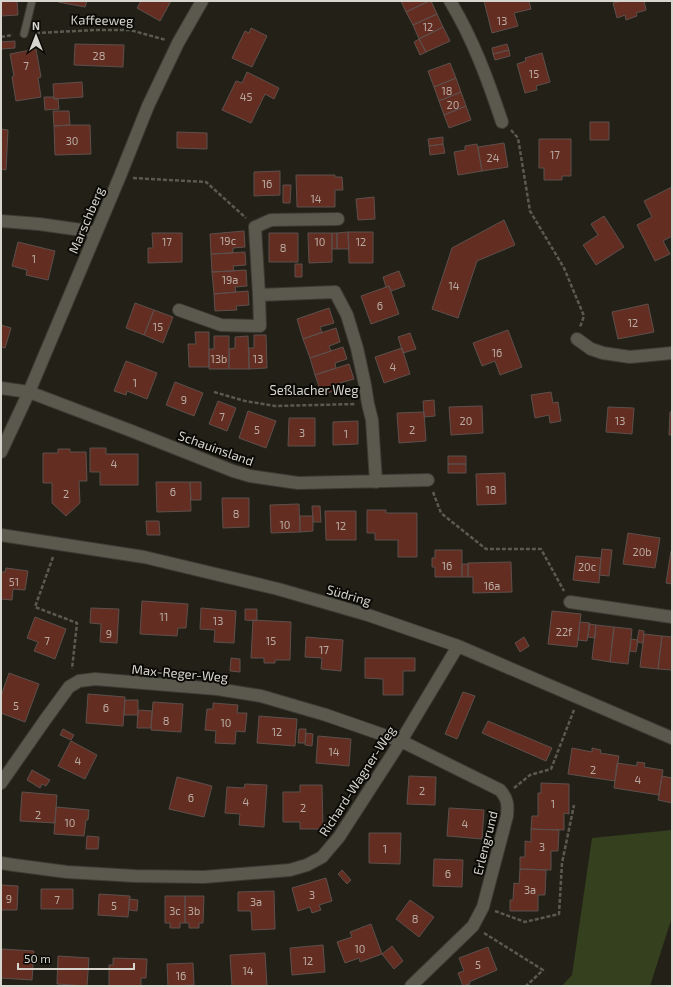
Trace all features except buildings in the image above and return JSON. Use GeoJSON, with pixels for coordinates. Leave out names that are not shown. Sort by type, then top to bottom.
{"type":"FeatureCollection","features":[{"type":"Feature","properties":{"kind":"street","name":"Marschberg"},"geometry":{"type":"LineString","coordinates":[[1,452],[29,392],[148,106],[178,43],[202,1]]}},
{"type":"Feature","properties":{"kind":"street"},"geometry":{"type":"LineString","coordinates":[[450,1],[460,16],[475,49],[502,122]]}},
{"type":"Feature","properties":{"kind":"street"},"geometry":{"type":"LineString","coordinates":[[179,310],[221,325],[260,326],[255,226],[271,220],[338,219]]}},
{"type":"Feature","properties":{"kind":"street"},"geometry":{"type":"LineString","coordinates":[[1,221],[39,224],[96,232]]}},
{"type":"Feature","properties":{"kind":"street","name":"Seßlacher Weg"},"geometry":{"type":"LineString","coordinates":[[259,295],[335,292],[347,315],[357,348],[365,385],[372,420],[376,482]]}},
{"type":"Feature","properties":{"kind":"street"},"geometry":{"type":"LineString","coordinates":[[577,339],[591,349],[603,353],[630,357],[672,353]]}},
{"type":"Feature","properties":{"kind":"street","name":"Schauinsland"},"geometry":{"type":"LineString","coordinates":[[1,388],[29,392],[233,471],[250,476],[298,483],[428,480]]}},
{"type":"Feature","properties":{"kind":"street","name":"Südring"},"geometry":{"type":"LineString","coordinates":[[1,535],[144,557],[278,589],[368,615],[458,646],[672,738]]}},
{"type":"Feature","properties":{"kind":"street"},"geometry":{"type":"LineString","coordinates":[[570,602],[672,617]]}},
{"type":"Feature","properties":{"kind":"street","name":"Richard-Wagner-Weg"},"geometry":{"type":"LineString","coordinates":[[1,863],[67,872],[136,876],[204,877],[290,870],[308,865],[322,857],[340,837],[401,741],[458,646]]}},
{"type":"Feature","properties":{"kind":"street","name":"Max-Reger-Weg"},"geometry":{"type":"LineString","coordinates":[[69,687],[79,681],[95,679],[217,689],[268,698],[326,715],[401,741]]}},
{"type":"Feature","properties":{"kind":"street"},"geometry":{"type":"LineString","coordinates":[[1,783],[69,687]]}},
{"type":"Feature","properties":{"kind":"street","name":"Erlengrund"},"geometry":{"type":"LineString","coordinates":[[401,741],[500,790],[507,802],[508,809],[483,907],[473,926],[411,986]]}},
{"type":"Feature","properties":{"kind":"lane"},"geometry":{"type":"LineString","coordinates":[[24,34],[32,1]]}},
{"type":"Feature","properties":{"kind":"path","name":"Kaffeeweg"},"geometry":{"type":"LineString","coordinates":[[1,38],[24,34],[96,30],[130,30],[178,43]]}},
{"type":"Feature","properties":{"kind":"path"},"geometry":{"type":"LineString","coordinates":[[502,122],[518,138],[530,210],[564,268],[584,316],[577,339]]}},
{"type":"Feature","properties":{"kind":"path"},"geometry":{"type":"LineString","coordinates":[[150,180],[206,182],[255,226]]}},
{"type":"Feature","properties":{"kind":"path","name":"Seßlacher Weg"},"geometry":{"type":"LineString","coordinates":[[214,392],[245,401],[275,406],[368,404]]}},
{"type":"Feature","properties":{"kind":"path"},"geometry":{"type":"LineString","coordinates":[[428,480],[442,513],[486,549],[541,548],[570,602]]}},
{"type":"Feature","properties":{"kind":"path"},"geometry":{"type":"LineString","coordinates":[[58,543],[35,607],[77,623],[69,687]]}},
{"type":"Feature","properties":{"kind":"path"},"geometry":{"type":"LineString","coordinates":[[504,796],[530,775],[551,769],[579,697]]}},
{"type":"Feature","properties":{"kind":"path"},"geometry":{"type":"LineString","coordinates":[[483,907],[525,922],[559,914],[562,862],[574,805]]}},
{"type":"Feature","properties":{"kind":"path"},"geometry":{"type":"LineString","coordinates":[[473,926],[543,970],[526,986]]}},
{"type":"Feature","properties":{"kind":"green space"},"geometry":{"type":"Polygon","coordinates":[[[672,830],[672,917],[650,986],[562,986],[572,975],[592,838],[672,830]]]}}]}
